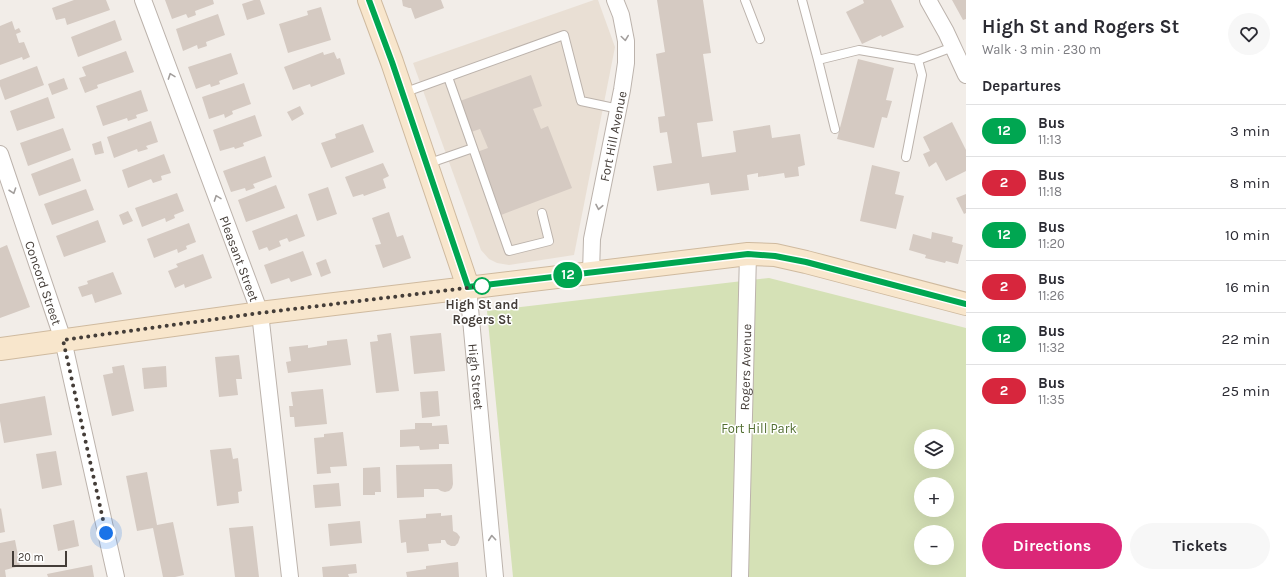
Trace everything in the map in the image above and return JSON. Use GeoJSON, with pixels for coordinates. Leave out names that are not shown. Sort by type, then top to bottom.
{"type":"FeatureCollection","features":[{"type":"Feature","properties":{"kind":"street","name":"Pleasant Street"},"geometry":{"type":"LineString","coordinates":[[143,0],[260,313],[290,577]]}},
{"type":"Feature","properties":{"kind":"street","name":"High Street"},"geometry":{"type":"LineString","coordinates":[[369,0],[468,287],[495,577]]}},
{"type":"Feature","properties":{"kind":"street","name":"Fort Hill Avenue"},"geometry":{"type":"LineString","coordinates":[[591,273],[592,239],[626,63],[626,41],[621,15],[616,0]]}},
{"type":"Feature","properties":{"kind":"street"},"geometry":{"type":"LineString","coordinates":[[928,0],[966,75]]}},
{"type":"Feature","properties":{"kind":"street","name":"Concord Street"},"geometry":{"type":"LineString","coordinates":[[0,154],[63,340],[116,577]]}},
{"type":"Feature","properties":{"kind":"street"},"geometry":{"type":"LineString","coordinates":[[0,349],[260,313],[748,254],[775,256],[806,262],[966,304]]}},
{"type":"Feature","properties":{"kind":"street","name":"Rogers Avenue"},"geometry":{"type":"LineString","coordinates":[[740,577],[748,254]]}},
{"type":"Feature","properties":{"kind":"lane"},"geometry":{"type":"LineString","coordinates":[[746,0],[760,39]]}},
{"type":"Feature","properties":{"kind":"lane"},"geometry":{"type":"LineString","coordinates":[[802,0],[834,129]]}},
{"type":"Feature","properties":{"kind":"lane"},"geometry":{"type":"LineString","coordinates":[[402,93],[564,35],[581,101],[618,109]]}},
{"type":"Feature","properties":{"kind":"lane"},"geometry":{"type":"LineString","coordinates":[[818,60],[859,50],[918,60],[952,47]]}},
{"type":"Feature","properties":{"kind":"lane"},"geometry":{"type":"LineString","coordinates":[[906,157],[922,75],[918,60]]}},
{"type":"Feature","properties":{"kind":"lane"},"geometry":{"type":"LineString","coordinates":[[448,77],[509,251],[549,241],[542,213]]}},
{"type":"Feature","properties":{"kind":"lane"},"geometry":{"type":"LineString","coordinates":[[426,164],[473,148]]}},
{"type":"Feature","properties":{"kind":"shaded area"},"geometry":{"type":"Polygon","coordinates":[[[594,0],[598,0],[615,47],[574,255],[509,265],[497,263],[489,259],[481,250],[413,63],[594,0]]]}},
{"type":"Feature","properties":{"kind":"green space","name":"Fort Hill Park"},"geometry":{"type":"Polygon","coordinates":[[[769,278],[966,328],[966,577],[513,577],[487,311],[769,278]]]}},
{"type":"Feature","properties":{"kind":"building"},"geometry":{"type":"Polygon","coordinates":[[[74,0],[106,0],[110,10],[67,25],[65,18],[56,20],[52,8],[74,0]]]}},
{"type":"Feature","properties":{"kind":"building"},"geometry":{"type":"Polygon","coordinates":[[[165,0],[213,0],[214,4],[195,11],[196,15],[188,18],[186,14],[172,19],[165,0]]]}},
{"type":"Feature","properties":{"kind":"building"},"geometry":{"type":"Polygon","coordinates":[[[254,0],[260,0],[265,14],[247,20],[242,4],[254,0]]]}},
{"type":"Feature","properties":{"kind":"building"},"geometry":{"type":"Polygon","coordinates":[[[402,0],[441,0],[444,8],[415,19],[411,8],[403,6],[402,0]]]}},
{"type":"Feature","properties":{"kind":"building"},"geometry":{"type":"Polygon","coordinates":[[[657,0],[703,0],[711,53],[703,54],[713,121],[697,123],[702,157],[736,152],[733,131],[770,125],[772,138],[800,134],[805,165],[798,167],[799,176],[785,178],[784,173],[758,177],[758,173],[747,175],[749,190],[711,195],[709,183],[657,191],[653,166],[672,163],[667,132],[660,133],[658,117],[665,116],[656,54],[665,52],[657,0]]]}},
{"type":"Feature","properties":{"kind":"building"},"geometry":{"type":"Polygon","coordinates":[[[863,0],[891,0],[904,27],[882,37],[881,35],[862,44],[846,12],[864,3],[863,0]]]}},
{"type":"Feature","properties":{"kind":"building"},"geometry":{"type":"Polygon","coordinates":[[[952,0],[966,0],[966,19],[963,20],[952,0]]]}},
{"type":"Feature","properties":{"kind":"building"},"geometry":{"type":"Polygon","coordinates":[[[321,7],[331,40],[288,53],[279,24],[308,15],[307,11],[321,7]]]}},
{"type":"Feature","properties":{"kind":"building"},"geometry":{"type":"Polygon","coordinates":[[[218,14],[225,35],[206,42],[207,46],[198,49],[197,45],[183,51],[176,29],[218,14]]]}},
{"type":"Feature","properties":{"kind":"building"},"geometry":{"type":"Polygon","coordinates":[[[115,20],[122,40],[78,57],[71,37],[115,20]]]}},
{"type":"Feature","properties":{"kind":"building"},"geometry":{"type":"Polygon","coordinates":[[[12,21],[15,30],[19,28],[21,32],[16,34],[19,43],[24,42],[30,57],[23,60],[22,57],[0,65],[0,26],[12,21]]]}},
{"type":"Feature","properties":{"kind":"building"},"geometry":{"type":"Polygon","coordinates":[[[126,51],[134,72],[97,85],[98,88],[85,93],[79,78],[86,76],[82,67],[126,51]]]}},
{"type":"Feature","properties":{"kind":"building"},"geometry":{"type":"Polygon","coordinates":[[[323,52],[324,55],[334,52],[337,59],[340,58],[345,74],[311,87],[310,84],[293,90],[284,67],[323,52]]]}},
{"type":"Feature","properties":{"kind":"building"},"geometry":{"type":"Polygon","coordinates":[[[231,53],[238,74],[219,81],[220,84],[211,87],[210,84],[196,89],[188,67],[231,53]]]}},
{"type":"Feature","properties":{"kind":"building"},"geometry":{"type":"Polygon","coordinates":[[[858,59],[894,68],[886,100],[892,101],[887,118],[882,117],[874,148],[837,139],[858,59]]]}},
{"type":"Feature","properties":{"kind":"building"},"geometry":{"type":"Polygon","coordinates":[[[37,66],[44,85],[5,100],[0,86],[0,80],[37,66]]]}},
{"type":"Feature","properties":{"kind":"building"},"geometry":{"type":"Polygon","coordinates":[[[531,75],[542,106],[533,109],[541,129],[548,126],[572,188],[501,215],[477,152],[488,148],[480,129],[471,132],[460,101],[531,75]]]}},
{"type":"Feature","properties":{"kind":"building"},"geometry":{"type":"Polygon","coordinates":[[[64,78],[68,89],[52,95],[48,84],[64,78]]]}},
{"type":"Feature","properties":{"kind":"building"},"geometry":{"type":"Polygon","coordinates":[[[244,83],[251,104],[232,111],[233,114],[225,118],[224,114],[209,119],[202,97],[244,83]]]}},
{"type":"Feature","properties":{"kind":"building"},"geometry":{"type":"Polygon","coordinates":[[[141,90],[148,111],[136,115],[137,118],[128,121],[127,118],[103,126],[96,106],[141,90]]]}},
{"type":"Feature","properties":{"kind":"building"},"geometry":{"type":"Polygon","coordinates":[[[48,97],[55,118],[17,131],[10,111],[48,97]]]}},
{"type":"Feature","properties":{"kind":"building"},"geometry":{"type":"Polygon","coordinates":[[[300,106],[304,114],[292,121],[287,112],[300,106]]]}},
{"type":"Feature","properties":{"kind":"building"},"geometry":{"type":"Polygon","coordinates":[[[255,115],[262,136],[243,143],[244,146],[220,151],[213,130],[255,115]]]}},
{"type":"Feature","properties":{"kind":"building"},"geometry":{"type":"Polygon","coordinates":[[[151,121],[158,142],[146,146],[148,149],[138,152],[137,149],[114,158],[107,137],[151,121]]]}},
{"type":"Feature","properties":{"kind":"building"},"geometry":{"type":"Polygon","coordinates":[[[952,122],[966,150],[966,171],[946,181],[936,162],[929,167],[923,154],[930,151],[923,137],[952,122]]]}},
{"type":"Feature","properties":{"kind":"building"},"geometry":{"type":"Polygon","coordinates":[[[363,124],[374,152],[331,168],[321,143],[336,138],[335,134],[363,124]]]}},
{"type":"Feature","properties":{"kind":"building"},"geometry":{"type":"Polygon","coordinates":[[[63,128],[71,150],[28,166],[20,143],[63,128]]]}},
{"type":"Feature","properties":{"kind":"building"},"geometry":{"type":"Polygon","coordinates":[[[101,141],[104,153],[95,155],[92,144],[101,141]]]}},
{"type":"Feature","properties":{"kind":"building"},"geometry":{"type":"Polygon","coordinates":[[[164,154],[171,173],[161,176],[162,180],[153,183],[151,179],[128,188],[122,170],[164,154]]]}},
{"type":"Feature","properties":{"kind":"building"},"geometry":{"type":"Polygon","coordinates":[[[265,156],[272,177],[253,184],[255,188],[246,191],[245,188],[231,192],[223,171],[265,156]]]}},
{"type":"Feature","properties":{"kind":"building"},"geometry":{"type":"Polygon","coordinates":[[[73,158],[81,181],[39,196],[31,174],[73,158]]]}},
{"type":"Feature","properties":{"kind":"building"},"geometry":{"type":"Polygon","coordinates":[[[383,163],[389,176],[383,179],[386,188],[364,196],[363,194],[353,197],[345,177],[383,163]]]}},
{"type":"Feature","properties":{"kind":"building"},"geometry":{"type":"Polygon","coordinates":[[[872,165],[900,172],[895,194],[904,196],[896,229],[860,221],[872,165]]]}},
{"type":"Feature","properties":{"kind":"building"},"geometry":{"type":"Polygon","coordinates":[[[276,185],[285,208],[246,222],[238,200],[276,185]]]}},
{"type":"Feature","properties":{"kind":"building"},"geometry":{"type":"Polygon","coordinates":[[[328,187],[337,214],[317,221],[308,194],[328,187]]]}},
{"type":"Feature","properties":{"kind":"building"},"geometry":{"type":"Polygon","coordinates":[[[86,189],[94,210],[52,225],[44,204],[86,189]]]}},
{"type":"Feature","properties":{"kind":"building"},"geometry":{"type":"Polygon","coordinates":[[[177,193],[184,211],[174,215],[175,218],[166,222],[165,218],[142,227],[135,208],[177,193]]]}},
{"type":"Feature","properties":{"kind":"building"},"geometry":{"type":"Polygon","coordinates":[[[966,194],[966,213],[964,214],[956,198],[966,194]]]}},
{"type":"Feature","properties":{"kind":"building"},"geometry":{"type":"Polygon","coordinates":[[[128,211],[133,221],[123,225],[119,215],[128,211]]]}},
{"type":"Feature","properties":{"kind":"building"},"geometry":{"type":"Polygon","coordinates":[[[389,212],[397,237],[403,235],[411,258],[383,268],[375,245],[381,244],[372,218],[389,212]]]}},
{"type":"Feature","properties":{"kind":"building"},"geometry":{"type":"Polygon","coordinates":[[[297,214],[305,236],[289,242],[287,238],[279,241],[281,246],[269,251],[267,247],[259,250],[252,231],[297,214]]]}},
{"type":"Feature","properties":{"kind":"building"},"geometry":{"type":"Polygon","coordinates":[[[98,220],[106,242],[64,257],[56,236],[98,220]]]}},
{"type":"Feature","properties":{"kind":"building"},"geometry":{"type":"Polygon","coordinates":[[[189,223],[196,242],[186,246],[187,249],[178,253],[177,249],[154,258],[147,239],[189,223]]]}},
{"type":"Feature","properties":{"kind":"building"},"geometry":{"type":"Polygon","coordinates":[[[932,232],[953,237],[952,242],[963,245],[958,264],[946,261],[945,263],[925,258],[926,255],[909,250],[913,234],[931,239],[932,232]]]}},
{"type":"Feature","properties":{"kind":"building"},"geometry":{"type":"Polygon","coordinates":[[[7,245],[30,307],[0,318],[0,248],[7,245]]]}},
{"type":"Feature","properties":{"kind":"building"},"geometry":{"type":"Polygon","coordinates":[[[303,251],[312,275],[291,282],[289,278],[271,284],[264,265],[303,251]]]}},
{"type":"Feature","properties":{"kind":"building"},"geometry":{"type":"Polygon","coordinates":[[[203,254],[212,278],[185,288],[184,284],[175,288],[168,271],[178,267],[176,264],[203,254]]]}},
{"type":"Feature","properties":{"kind":"building"},"geometry":{"type":"Polygon","coordinates":[[[326,259],[331,273],[321,277],[316,263],[326,259]]]}},
{"type":"Feature","properties":{"kind":"building"},"geometry":{"type":"Polygon","coordinates":[[[113,272],[122,294],[95,303],[92,294],[82,297],[78,287],[88,284],[87,281],[113,272]]]}},
{"type":"Feature","properties":{"kind":"building"},"geometry":{"type":"Polygon","coordinates":[[[391,333],[399,391],[376,393],[370,342],[378,341],[377,335],[391,333]]]}},
{"type":"Feature","properties":{"kind":"building"},"geometry":{"type":"Polygon","coordinates":[[[441,333],[445,371],[414,374],[410,336],[441,333]]]}},
{"type":"Feature","properties":{"kind":"building"},"geometry":{"type":"Polygon","coordinates":[[[347,339],[351,365],[288,373],[286,362],[291,361],[289,347],[308,345],[308,348],[327,345],[327,341],[347,339]]]}},
{"type":"Feature","properties":{"kind":"building"},"geometry":{"type":"Polygon","coordinates":[[[239,355],[242,379],[236,379],[238,395],[219,397],[215,357],[239,355]]]}},
{"type":"Feature","properties":{"kind":"building"},"geometry":{"type":"Polygon","coordinates":[[[124,365],[134,411],[112,416],[103,375],[113,373],[112,367],[124,365]]]}},
{"type":"Feature","properties":{"kind":"building"},"geometry":{"type":"Polygon","coordinates":[[[166,366],[167,387],[144,389],[142,368],[166,366]]]}},
{"type":"Feature","properties":{"kind":"building"},"geometry":{"type":"Polygon","coordinates":[[[323,389],[327,424],[295,427],[294,417],[290,417],[289,406],[293,406],[291,392],[323,389]]]}},
{"type":"Feature","properties":{"kind":"building"},"geometry":{"type":"Polygon","coordinates":[[[438,391],[440,416],[422,418],[420,392],[438,391]]]}},
{"type":"Feature","properties":{"kind":"building"},"geometry":{"type":"Polygon","coordinates":[[[45,396],[52,435],[4,443],[0,421],[0,404],[45,396]]]}},
{"type":"Feature","properties":{"kind":"building"},"geometry":{"type":"Polygon","coordinates":[[[415,423],[432,423],[432,426],[447,425],[449,444],[439,444],[439,449],[420,450],[419,446],[400,447],[400,430],[415,429],[415,423]]]}},
{"type":"Feature","properties":{"kind":"building"},"geometry":{"type":"Polygon","coordinates":[[[343,432],[347,466],[330,467],[331,473],[317,474],[314,438],[324,437],[324,434],[343,432]]]}},
{"type":"Feature","properties":{"kind":"building"},"geometry":{"type":"Polygon","coordinates":[[[231,448],[233,459],[238,458],[242,491],[238,492],[239,503],[217,506],[210,450],[231,448]]]}},
{"type":"Feature","properties":{"kind":"building"},"geometry":{"type":"Polygon","coordinates":[[[56,451],[62,485],[42,489],[36,454],[56,451]]]}},
{"type":"Feature","properties":{"kind":"building"},"geometry":{"type":"Polygon","coordinates":[[[452,464],[453,484],[449,491],[445,492],[438,489],[424,489],[424,497],[397,498],[396,465],[452,464]]]}},
{"type":"Feature","properties":{"kind":"building"},"geometry":{"type":"Polygon","coordinates":[[[380,467],[381,492],[375,492],[375,495],[363,495],[363,468],[380,467]]]}},
{"type":"Feature","properties":{"kind":"building"},"geometry":{"type":"Polygon","coordinates":[[[147,472],[157,525],[173,522],[184,575],[163,577],[153,528],[137,531],[126,476],[147,472]]]}},
{"type":"Feature","properties":{"kind":"building"},"geometry":{"type":"Polygon","coordinates":[[[339,483],[341,506],[315,508],[313,485],[339,483]]]}},
{"type":"Feature","properties":{"kind":"building"},"geometry":{"type":"Polygon","coordinates":[[[1,508],[5,532],[0,533],[0,509],[1,508]]]}},
{"type":"Feature","properties":{"kind":"building"},"geometry":{"type":"Polygon","coordinates":[[[441,513],[441,516],[452,515],[453,531],[460,537],[458,543],[455,546],[451,546],[447,544],[445,540],[441,540],[441,543],[428,544],[429,551],[407,553],[406,542],[401,543],[399,520],[426,518],[426,514],[441,513]]]}},
{"type":"Feature","properties":{"kind":"building"},"geometry":{"type":"Polygon","coordinates":[[[74,520],[79,546],[58,551],[53,525],[74,520]]]}},
{"type":"Feature","properties":{"kind":"building"},"geometry":{"type":"Polygon","coordinates":[[[360,521],[362,543],[330,546],[328,524],[360,521]]]}},
{"type":"Feature","properties":{"kind":"building"},"geometry":{"type":"Polygon","coordinates":[[[253,526],[259,577],[235,577],[229,528],[253,526]]]}},
{"type":"Feature","properties":{"kind":"building"},"geometry":{"type":"Polygon","coordinates":[[[15,540],[20,566],[5,570],[6,577],[0,577],[0,543],[15,540]]]}},
{"type":"Feature","properties":{"kind":"building"},"geometry":{"type":"Polygon","coordinates":[[[458,562],[459,577],[407,577],[406,572],[426,569],[426,566],[458,562]]]}},
{"type":"Feature","properties":{"kind":"building"},"geometry":{"type":"Polygon","coordinates":[[[356,564],[357,573],[348,574],[349,577],[323,577],[322,567],[356,564]]]}},
{"type":"Feature","properties":{"kind":"building"},"geometry":{"type":"Polygon","coordinates":[[[92,565],[94,577],[48,577],[47,574],[92,565]]]}},
{"type":"Feature","properties":{"kind":"bus line","name":"12"},"geometry":{"type":"LineString","coordinates":[[369,0],[392,62],[468,287],[576,275],[719,256],[748,254],[775,256],[806,262],[966,304]]}},
{"type":"Feature","properties":{"kind":"place","name":"High St and Rogers St"},"geometry":{"type":"Point","coordinates":[482,286]}},
{"type":"Feature","properties":{"kind":"route"},"geometry":{"type":"LineString","coordinates":[[106,533],[63,340],[260,313],[482,286]]}}]}
